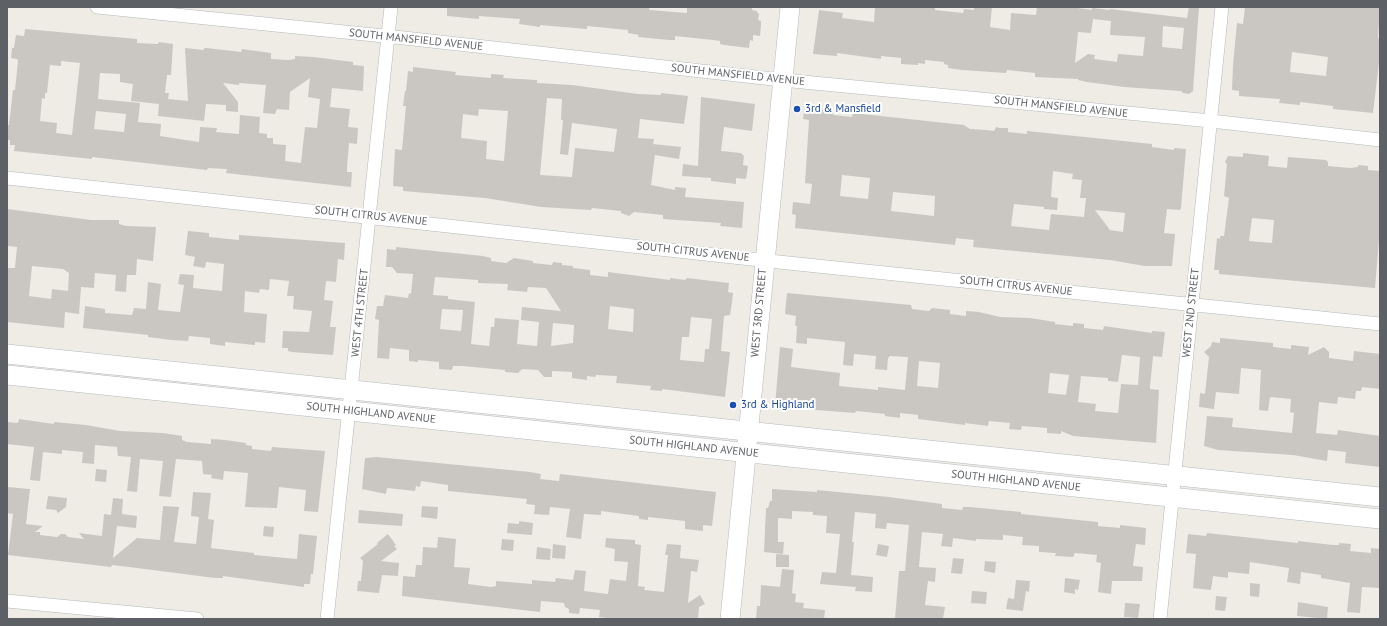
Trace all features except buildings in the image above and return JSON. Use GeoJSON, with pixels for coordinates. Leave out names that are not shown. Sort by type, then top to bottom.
{"type":"FeatureCollection","features":[{"type":"Feature","properties":{"kind":"main road","name":"WEST 3RD STREET"},"geometry":{"type":"LineString","coordinates":[[730,619],[790,7]]}},
{"type":"Feature","properties":{"kind":"main road","name":"SOUTH HIGHLAND AVENUE"},"geometry":{"type":"LineString","coordinates":[[7,354],[1175,477],[1380,497]]}},
{"type":"Feature","properties":{"kind":"main road","name":"SOUTH HIGHLAND AVENUE"},"geometry":{"type":"LineString","coordinates":[[7,375],[1380,519]]}},
{"type":"Feature","properties":{"kind":"street","name":"SOUTH MANSFIELD AVENUE"},"geometry":{"type":"LineString","coordinates":[[97,7],[388,36],[782,80],[1211,121],[1380,140]]}},
{"type":"Feature","properties":{"kind":"street","name":"WEST 4TH STREET"},"geometry":{"type":"LineString","coordinates":[[327,619],[391,7]]}},
{"type":"Feature","properties":{"kind":"street","name":"WEST 2ND STREET"},"geometry":{"type":"LineString","coordinates":[[1160,619],[1222,7]]}},
{"type":"Feature","properties":{"kind":"street","name":"SOUTH CITRUS AVENUE"},"geometry":{"type":"LineString","coordinates":[[7,178],[370,216],[764,260],[1380,324]]}},
{"type":"Feature","properties":{"kind":"street"},"geometry":{"type":"LineString","coordinates":[[7,601],[197,619]]}},
{"type":"Feature","properties":{"kind":"place","name":"3rd & Mansfield"},"geometry":{"type":"Point","coordinates":[797,109]}},
{"type":"Feature","properties":{"kind":"place","name":"3rd & Highland"},"geometry":{"type":"Point","coordinates":[733,405]}}]}
